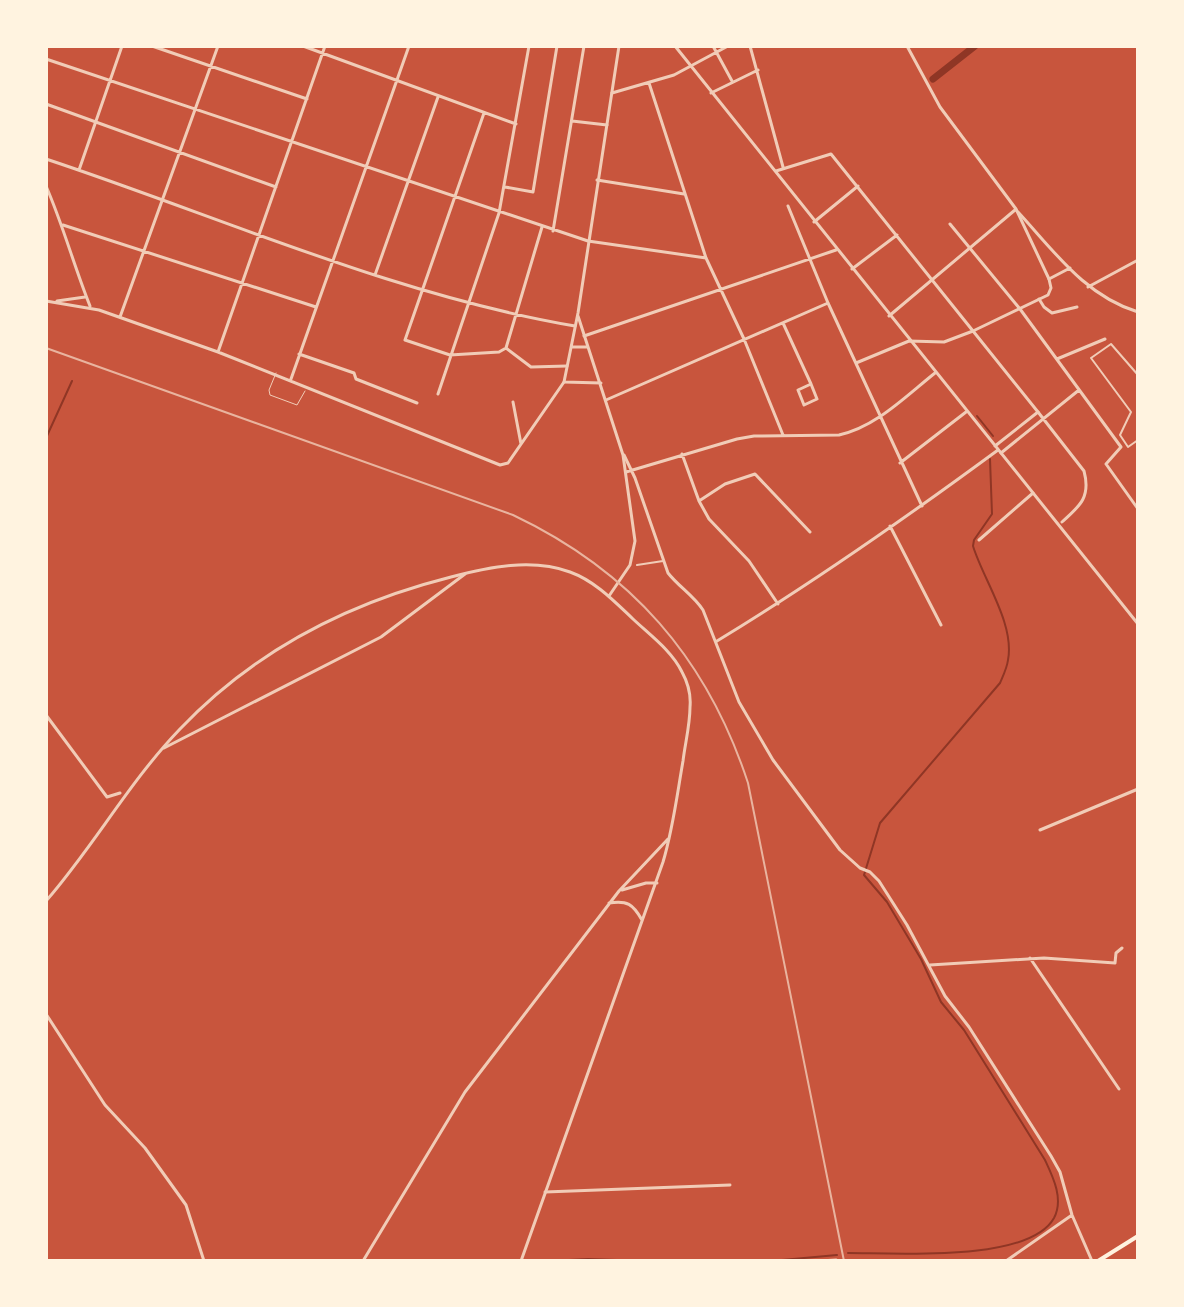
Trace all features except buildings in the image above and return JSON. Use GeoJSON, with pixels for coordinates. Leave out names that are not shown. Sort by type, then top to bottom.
{"type":"FeatureCollection","features":[{"type":"Feature","properties":{"kind":"main road"},"geometry":{"type":"LineString","coordinates":[[1095,1261],[1138,1236]]}},
{"type":"Feature","properties":{"kind":"street"},"geometry":{"type":"LineString","coordinates":[[79,170],[122,46]]}},
{"type":"Feature","properties":{"kind":"street"},"geometry":{"type":"LineString","coordinates":[[152,46],[307,99]]}},
{"type":"Feature","properties":{"kind":"street"},"geometry":{"type":"LineString","coordinates":[[120,317],[218,46]]}},
{"type":"Feature","properties":{"kind":"street"},"geometry":{"type":"LineString","coordinates":[[303,46],[516,124]]}},
{"type":"Feature","properties":{"kind":"street"},"geometry":{"type":"LineString","coordinates":[[218,352],[325,46]]}},
{"type":"Feature","properties":{"kind":"street"},"geometry":{"type":"LineString","coordinates":[[291,379],[409,46]]}},
{"type":"Feature","properties":{"kind":"street"},"geometry":{"type":"LineString","coordinates":[[438,394],[499,213],[529,46]]}},
{"type":"Feature","properties":{"kind":"street"},"geometry":{"type":"LineString","coordinates":[[505,187],[534,192],[557,46]]}},
{"type":"Feature","properties":{"kind":"street"},"geometry":{"type":"LineString","coordinates":[[553,231],[584,46]]}},
{"type":"Feature","properties":{"kind":"street"},"geometry":{"type":"LineString","coordinates":[[46,301],[91,308],[120,317],[276,373],[506,465],[564,382],[578,313],[619,46]]}},
{"type":"Feature","properties":{"kind":"street"},"geometry":{"type":"LineString","coordinates":[[675,46],[1138,624]]}},
{"type":"Feature","properties":{"kind":"street"},"geometry":{"type":"LineString","coordinates":[[713,46],[732,81]]}},
{"type":"Feature","properties":{"kind":"street"},"geometry":{"type":"LineString","coordinates":[[612,93],[674,75],[728,46]]}},
{"type":"Feature","properties":{"kind":"street"},"geometry":{"type":"LineString","coordinates":[[750,46],[783,167]]}},
{"type":"Feature","properties":{"kind":"street"},"geometry":{"type":"LineString","coordinates":[[907,46],[940,107],[1016,209],[1088,287],[1104,299],[1138,312]]}},
{"type":"Feature","properties":{"kind":"street"},"geometry":{"type":"LineString","coordinates":[[46,59],[553,231],[588,241],[706,258]]}},
{"type":"Feature","properties":{"kind":"street"},"geometry":{"type":"LineString","coordinates":[[711,93],[758,70]]}},
{"type":"Feature","properties":{"kind":"street"},"geometry":{"type":"LineString","coordinates":[[649,83],[706,258],[744,339],[783,435]]}},
{"type":"Feature","properties":{"kind":"street"},"geometry":{"type":"LineString","coordinates":[[375,275],[438,97]]}},
{"type":"Feature","properties":{"kind":"street"},"geometry":{"type":"LineString","coordinates":[[46,104],[277,187]]}},
{"type":"Feature","properties":{"kind":"street"},"geometry":{"type":"LineString","coordinates":[[484,113],[405,340],[450,355],[499,352],[506,348],[542,227]]}},
{"type":"Feature","properties":{"kind":"street"},"geometry":{"type":"LineString","coordinates":[[572,121],[607,125]]}},
{"type":"Feature","properties":{"kind":"street"},"geometry":{"type":"LineString","coordinates":[[774,172],[831,154],[858,186],[1084,471],[1087,492],[1081,505],[1062,522]]}},
{"type":"Feature","properties":{"kind":"street"},"geometry":{"type":"LineString","coordinates":[[46,159],[375,275],[517,316],[575,326]]}},
{"type":"Feature","properties":{"kind":"street"},"geometry":{"type":"LineString","coordinates":[[597,180],[685,194]]}},
{"type":"Feature","properties":{"kind":"street"},"geometry":{"type":"LineString","coordinates":[[46,186],[63,225],[91,308]]}},
{"type":"Feature","properties":{"kind":"street"},"geometry":{"type":"LineString","coordinates":[[814,222],[858,186]]}},
{"type":"Feature","properties":{"kind":"street"},"geometry":{"type":"LineString","coordinates":[[788,206],[828,303],[922,506]]}},
{"type":"Feature","properties":{"kind":"street"},"geometry":{"type":"LineString","coordinates":[[889,316],[1016,209]]}},
{"type":"Feature","properties":{"kind":"street"},"geometry":{"type":"LineString","coordinates":[[856,363],[909,341],[944,342],[1048,295],[1051,288],[1049,279],[1016,209]]}},
{"type":"Feature","properties":{"kind":"street"},"geometry":{"type":"LineString","coordinates":[[950,224],[1020,309],[1121,447],[1106,464],[1138,509]]}},
{"type":"Feature","properties":{"kind":"street"},"geometry":{"type":"LineString","coordinates":[[63,225],[316,307]]}},
{"type":"Feature","properties":{"kind":"street"},"geometry":{"type":"LineString","coordinates":[[852,269],[897,235]]}},
{"type":"Feature","properties":{"kind":"street"},"geometry":{"type":"LineString","coordinates":[[584,336],[836,250]]}},
{"type":"Feature","properties":{"kind":"street"},"geometry":{"type":"LineString","coordinates":[[1088,287],[1138,260]]}},
{"type":"Feature","properties":{"kind":"street"},"geometry":{"type":"LineString","coordinates":[[1049,279],[1070,268]]}},
{"type":"Feature","properties":{"kind":"street"},"geometry":{"type":"LineString","coordinates":[[53,302],[87,297]]}},
{"type":"Feature","properties":{"kind":"street"},"geometry":{"type":"LineString","coordinates":[[1039,299],[1052,313],[1077,307]]}},
{"type":"Feature","properties":{"kind":"street"},"geometry":{"type":"LineString","coordinates":[[606,400],[828,303]]}},
{"type":"Feature","properties":{"kind":"street"},"geometry":{"type":"LineString","coordinates":[[578,313],[623,455],[635,549],[627,572],[609,596]]}},
{"type":"Feature","properties":{"kind":"street"},"geometry":{"type":"LineString","coordinates":[[783,323],[811,384],[817,399],[804,405],[798,390],[811,384]]}},
{"type":"Feature","properties":{"kind":"street"},"geometry":{"type":"LineString","coordinates":[[1057,359],[1105,339]]}},
{"type":"Feature","properties":{"kind":"street"},"geometry":{"type":"LineString","coordinates":[[1138,375],[1111,344],[1091,358],[1131,412],[1120,435],[1128,447],[1138,440]]}},
{"type":"Feature","properties":{"kind":"street"},"geometry":{"type":"LineString","coordinates":[[571,347],[588,347]]}},
{"type":"Feature","properties":{"kind":"street"},"geometry":{"type":"LineString","coordinates":[[506,348],[531,367],[567,366]]}},
{"type":"Feature","properties":{"kind":"street"},"geometry":{"type":"LineString","coordinates":[[299,354],[354,373],[356,379],[417,403]]}},
{"type":"Feature","properties":{"kind":"street"},"geometry":{"type":"LineString","coordinates":[[626,472],[737,439],[839,435],[855,431],[880,416],[935,373]]}},
{"type":"Feature","properties":{"kind":"street"},"geometry":{"type":"LineString","coordinates":[[564,382],[601,383]]}},
{"type":"Feature","properties":{"kind":"street"},"geometry":{"type":"LineString","coordinates":[[717,641],[779,604],[922,506],[1079,390]]}},
{"type":"Feature","properties":{"kind":"street"},"geometry":{"type":"LineString","coordinates":[[513,402],[521,444]]}},
{"type":"Feature","properties":{"kind":"street"},"geometry":{"type":"LineString","coordinates":[[900,463],[966,412]]}},
{"type":"Feature","properties":{"kind":"street"},"geometry":{"type":"LineString","coordinates":[[998,450],[1038,412]]}},
{"type":"Feature","properties":{"kind":"street"},"geometry":{"type":"LineString","coordinates":[[682,454],[709,519],[749,561],[779,604]]}},
{"type":"Feature","properties":{"kind":"street"},"geometry":{"type":"LineString","coordinates":[[623,455],[632,470],[665,561],[675,582],[695,597],[703,610],[739,702],[773,760],[840,850],[879,881],[930,965],[945,996],[969,1027],[1051,1156],[1064,1183],[1072,1215],[1095,1261]]}},
{"type":"Feature","properties":{"kind":"street"},"geometry":{"type":"LineString","coordinates":[[699,501],[725,484],[755,474],[810,532]]}},
{"type":"Feature","properties":{"kind":"street"},"geometry":{"type":"LineString","coordinates":[[979,540],[1033,493]]}},
{"type":"Feature","properties":{"kind":"street"},"geometry":{"type":"LineString","coordinates":[[890,526],[941,625]]}},
{"type":"Feature","properties":{"kind":"street"},"geometry":{"type":"LineString","coordinates":[[637,565],[665,561]]}},
{"type":"Feature","properties":{"kind":"street"},"geometry":{"type":"LineString","coordinates":[[46,901],[161,750],[227,684],[298,637],[367,602],[466,573],[519,565],[550,567],[579,576],[609,596],[673,658],[683,673],[688,689],[690,716],[671,837],[657,883],[521,1261]]}},
{"type":"Feature","properties":{"kind":"street"},"geometry":{"type":"LineString","coordinates":[[161,750],[381,637],[466,573]]}},
{"type":"Feature","properties":{"kind":"street"},"geometry":{"type":"LineString","coordinates":[[46,715],[96,786],[107,797],[120,793]]}},
{"type":"Feature","properties":{"kind":"street"},"geometry":{"type":"LineString","coordinates":[[1040,830],[1138,789]]}},
{"type":"Feature","properties":{"kind":"street"},"geometry":{"type":"LineString","coordinates":[[363,1261],[465,1092],[609,903],[671,837]]}},
{"type":"Feature","properties":{"kind":"street"},"geometry":{"type":"LineString","coordinates":[[619,891],[657,883]]}},
{"type":"Feature","properties":{"kind":"street"},"geometry":{"type":"LineString","coordinates":[[609,903],[625,901],[635,907],[642,920]]}},
{"type":"Feature","properties":{"kind":"street"},"geometry":{"type":"LineString","coordinates":[[930,965],[1030,958],[1115,963],[1116,953],[1122,948]]}},
{"type":"Feature","properties":{"kind":"street"},"geometry":{"type":"LineString","coordinates":[[1030,958],[1119,1089]]}},
{"type":"Feature","properties":{"kind":"street"},"geometry":{"type":"LineString","coordinates":[[46,1014],[105,1105],[145,1148],[186,1205],[204,1261]]}},
{"type":"Feature","properties":{"kind":"street"},"geometry":{"type":"LineString","coordinates":[[545,1192],[730,1185]]}},
{"type":"Feature","properties":{"kind":"street"},"geometry":{"type":"LineString","coordinates":[[1006,1261],[1072,1215]]}},
{"type":"Feature","properties":{"kind":"street"},"geometry":{"type":"LineString","coordinates":[[820,1261],[836,1260]]}},
{"type":"Feature","properties":{"kind":"lane"},"geometry":{"type":"LineString","coordinates":[[276,373],[269,392],[272,396],[299,405],[307,386]]}},
{"type":"Feature","properties":{"kind":"waterway"},"geometry":{"type":"LineString","coordinates":[[933,79],[975,46]]}},
{"type":"Feature","properties":{"kind":"waterway"},"geometry":{"type":"LineString","coordinates":[[46,438],[72,381]]}},
{"type":"Feature","properties":{"kind":"waterway"},"geometry":{"type":"LineString","coordinates":[[977,416],[993,436]]}},
{"type":"Feature","properties":{"kind":"waterway"},"geometry":{"type":"LineString","coordinates":[[848,1253],[926,1254],[990,1249],[1040,1232],[1057,1211],[1056,1188],[1045,1160],[964,1030],[941,1002],[921,959],[887,902],[864,875],[880,823],[1000,683],[1007,666],[1009,646],[1003,617],[973,546],[992,514],[990,459]]}},
{"type":"Feature","properties":{"kind":"waterway"},"geometry":{"type":"LineString","coordinates":[[771,1261],[837,1255]]}},
{"type":"Feature","properties":{"kind":"waterway"},"geometry":{"type":"LineString","coordinates":[[550,1261],[645,1261]]}},
{"type":"Feature","properties":{"kind":"railway"},"geometry":{"type":"LineString","coordinates":[[46,348],[513,515],[555,537],[594,563],[628,591],[659,623],[687,658],[711,696],[748,783],[844,1261]]}}]}
